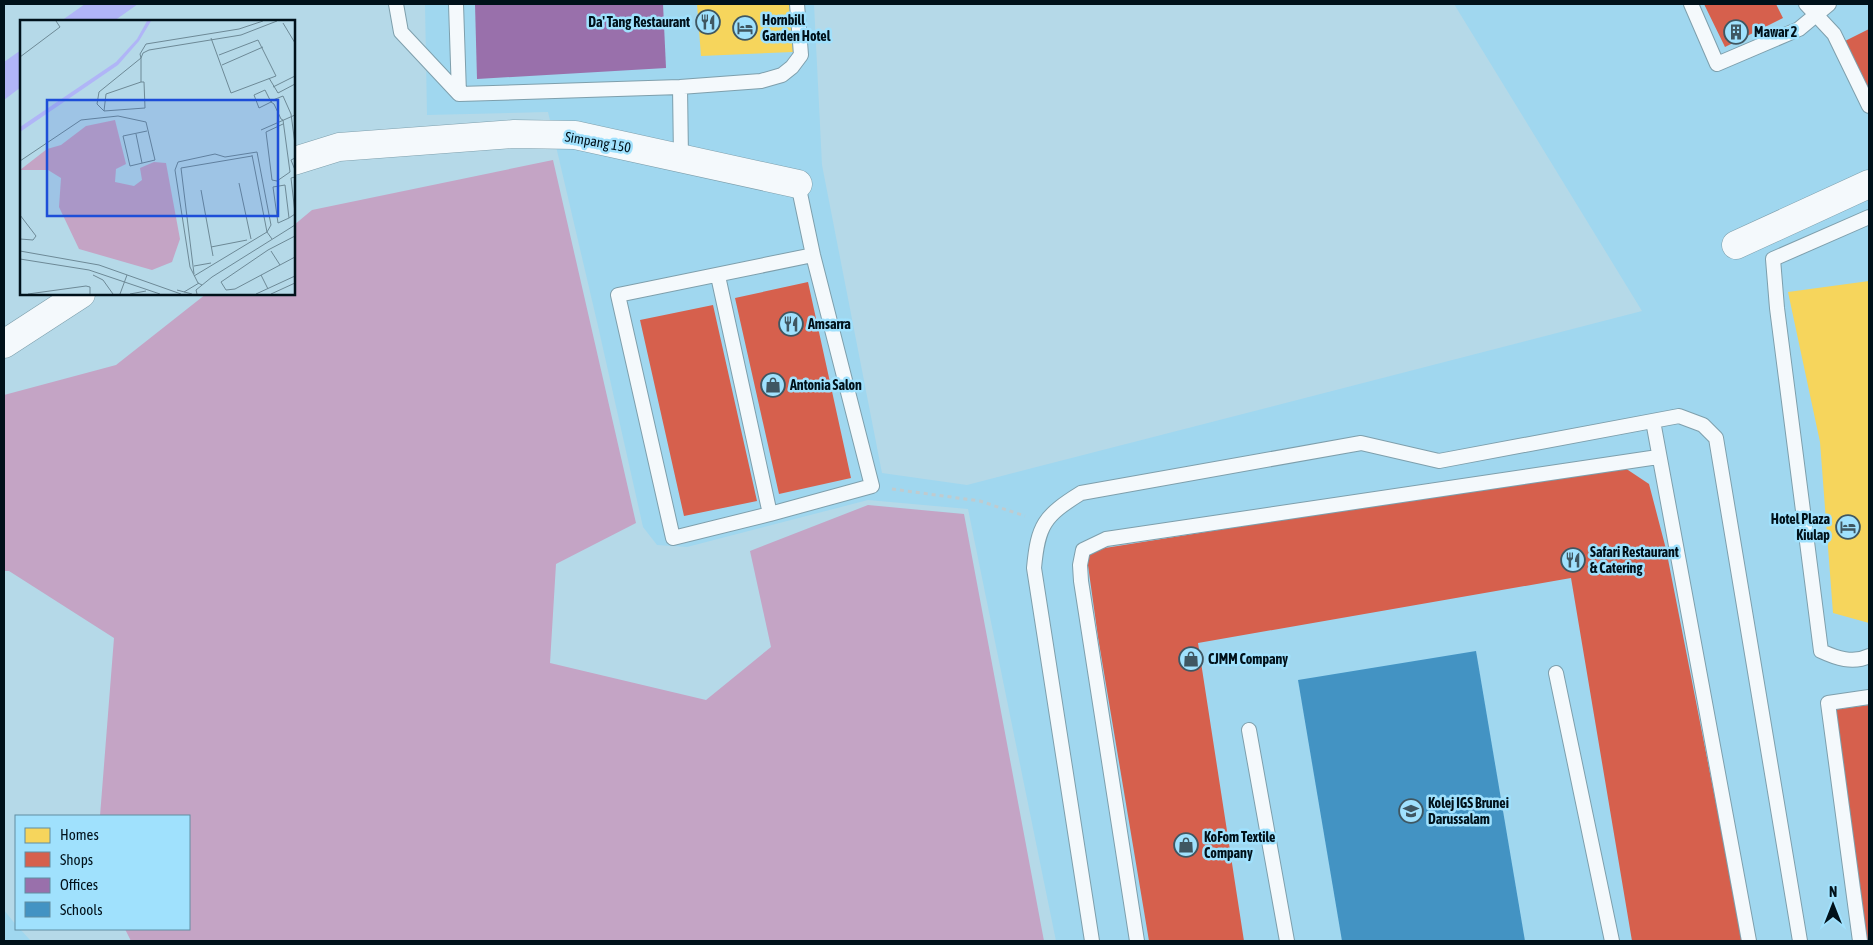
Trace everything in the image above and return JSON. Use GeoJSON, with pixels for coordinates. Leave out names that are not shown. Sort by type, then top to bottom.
{"type":"FeatureCollection","features":[{"type":"Feature","properties":{"kind":"street","name":"Simpang 150"},"geometry":{"type":"LineString","coordinates":[[295,161],[339,147],[514,134],[575,135],[798,184]]}},
{"type":"Feature","properties":{"kind":"street"},"geometry":{"type":"LineString","coordinates":[[1736,245],[1869,184]]}},
{"type":"Feature","properties":{"kind":"street"},"geometry":{"type":"LineString","coordinates":[[4,344],[79,295]]}},
{"type":"Feature","properties":{"kind":"lane"},"geometry":{"type":"LineString","coordinates":[[396,4],[401,32],[459,94],[680,87],[761,81],[782,75],[801,56],[797,4]]}},
{"type":"Feature","properties":{"kind":"lane"},"geometry":{"type":"LineString","coordinates":[[456,4],[459,94]]}},
{"type":"Feature","properties":{"kind":"lane"},"geometry":{"type":"LineString","coordinates":[[1691,4],[1717,64],[1799,29],[1830,4]]}},
{"type":"Feature","properties":{"kind":"lane"},"geometry":{"type":"LineString","coordinates":[[1806,4],[1834,34],[1869,106]]}},
{"type":"Feature","properties":{"kind":"lane"},"geometry":{"type":"LineString","coordinates":[[680,87],[681,158]]}},
{"type":"Feature","properties":{"kind":"lane","name":"Simpang 150"},"geometry":{"type":"LineString","coordinates":[[798,184],[813,255],[872,486]]}},
{"type":"Feature","properties":{"kind":"lane"},"geometry":{"type":"LineString","coordinates":[[1773,259],[1869,217]]}},
{"type":"Feature","properties":{"kind":"lane"},"geometry":{"type":"LineString","coordinates":[[1771,229],[1776,308],[1821,651],[1842,660],[1866,658],[1869,656]]}},
{"type":"Feature","properties":{"kind":"lane"},"geometry":{"type":"LineString","coordinates":[[813,255],[618,295],[673,538],[872,486]]}},
{"type":"Feature","properties":{"kind":"lane"},"geometry":{"type":"LineString","coordinates":[[718,276],[770,514]]}},
{"type":"Feature","properties":{"kind":"lane"},"geometry":{"type":"LineString","coordinates":[[1092,941],[1034,568],[1036,546],[1044,522],[1061,506],[1080,493],[1361,443],[1439,461],[1679,416],[1703,425],[1716,438],[1800,941]]}},
{"type":"Feature","properties":{"kind":"lane"},"geometry":{"type":"LineString","coordinates":[[1653,421],[1658,457],[1749,941]]}},
{"type":"Feature","properties":{"kind":"lane"},"geometry":{"type":"LineString","coordinates":[[1137,941],[1081,581],[1080,565],[1084,550],[1106,539],[1658,457]]}},
{"type":"Feature","properties":{"kind":"lane"},"geometry":{"type":"LineString","coordinates":[[1556,673],[1612,941]]}},
{"type":"Feature","properties":{"kind":"lane"},"geometry":{"type":"LineString","coordinates":[[1860,941],[1828,703],[1869,697]]}},
{"type":"Feature","properties":{"kind":"lane"},"geometry":{"type":"LineString","coordinates":[[1250,730],[1287,941]]}},
{"type":"Feature","properties":{"kind":"path"},"geometry":{"type":"LineString","coordinates":[[872,486],[980,501],[1044,522]]}},
{"type":"Feature","properties":{"kind":"shaded area"},"geometry":{"type":"Polygon","coordinates":[[[425,4],[814,4],[822,165],[882,473],[967,485],[1642,311],[1454,4],[1869,4],[1869,941],[1056,941],[968,509],[868,500],[687,547],[657,545],[643,527],[548,112],[427,115],[425,4]]]}},
{"type":"Feature","properties":{"kind":"shaded area"},"geometry":{"type":"Polygon","coordinates":[[[553,160],[636,523],[556,564],[550,663],[706,700],[771,647],[750,551],[868,505],[964,514],[1044,941],[131,941],[126,930],[190,930],[190,815],[100,815],[114,638],[9,571],[4,571],[4,395],[116,365],[205,295],[295,295],[295,224],[312,210],[553,160]]]}},
{"type":"Feature","properties":{"kind":"shaded area"},"geometry":{"type":"Polygon","coordinates":[[[4,910],[15,924],[15,930],[21,930],[31,941],[4,941],[4,910]]]}},
{"type":"Feature","properties":{"kind":"water"},"geometry":{"type":"Polygon","coordinates":[[[85,4],[138,4],[115,20],[62,20],[85,4]]]}},
{"type":"Feature","properties":{"kind":"water"},"geometry":{"type":"Polygon","coordinates":[[[20,51],[20,88],[4,100],[4,62],[20,51]]]}},
{"type":"Feature","properties":{"kind":"building: Homes","name":"Hornbill Garden Hotel"},"geometry":{"type":"Polygon","coordinates":[[[697,4],[789,4],[793,52],[701,56],[697,4]]]}},
{"type":"Feature","properties":{"kind":"building: Homes","name":"Hotel Plaza Kiulap"},"geometry":{"type":"Polygon","coordinates":[[[1869,281],[1869,623],[1833,613],[1820,442],[1788,292],[1869,281]]]}},
{"type":"Feature","properties":{"kind":"building: Shops","name":"Mawar 2"},"geometry":{"type":"Polygon","coordinates":[[[1704,4],[1776,4],[1783,18],[1725,47],[1704,4]]]}},
{"type":"Feature","properties":{"kind":"building: Shops"},"geometry":{"type":"Polygon","coordinates":[[[1869,29],[1869,93],[1845,41],[1869,29]]]}},
{"type":"Feature","properties":{"kind":"building: Shops"},"geometry":{"type":"Polygon","coordinates":[[[808,282],[851,478],[779,494],[735,298],[808,282]]]}},
{"type":"Feature","properties":{"kind":"building: Shops"},"geometry":{"type":"Polygon","coordinates":[[[713,305],[757,501],[684,516],[640,320],[713,305]]]}},
{"type":"Feature","properties":{"kind":"building: Shops"},"geometry":{"type":"Polygon","coordinates":[[[1622,466],[1649,484],[1666,549],[1743,941],[1632,941],[1571,578],[1198,643],[1244,941],[1149,941],[1098,637],[1086,551],[1622,466]]]}},
{"type":"Feature","properties":{"kind":"building: Shops"},"geometry":{"type":"Polygon","coordinates":[[[1869,705],[1869,941],[1865,941],[1832,710],[1869,705]]]}},
{"type":"Feature","properties":{"kind":"building: Offices"},"geometry":{"type":"Polygon","coordinates":[[[475,4],[663,4],[666,68],[477,79],[475,4]]]}},
{"type":"Feature","properties":{"kind":"building: Schools","name":"Kolej IGS Brunei Darussalam"},"geometry":{"type":"Polygon","coordinates":[[[1476,651],[1525,941],[1342,941],[1298,680],[1476,651]]]}},
{"type":"Feature","properties":{"kind":"place","name":"Da' Tang Restaurant"},"geometry":{"type":"Point","coordinates":[708,22]}},
{"type":"Feature","properties":{"kind":"place","name":"Hornbill Garden Hotel"},"geometry":{"type":"Point","coordinates":[745,28]}},
{"type":"Feature","properties":{"kind":"place","name":"Mawar 2"},"geometry":{"type":"Point","coordinates":[1736,32]}},
{"type":"Feature","properties":{"kind":"place","name":"Amsarra"},"geometry":{"type":"Point","coordinates":[791,324]}},
{"type":"Feature","properties":{"kind":"place","name":"Antonia Salon"},"geometry":{"type":"Point","coordinates":[773,385]}},
{"type":"Feature","properties":{"kind":"place","name":"Hotel Plaza Kiulap"},"geometry":{"type":"Point","coordinates":[1848,527]}},
{"type":"Feature","properties":{"kind":"place","name":"Safari Restaurant & Catering"},"geometry":{"type":"Point","coordinates":[1573,560]}},
{"type":"Feature","properties":{"kind":"place","name":"CJMM Company"},"geometry":{"type":"Point","coordinates":[1191,659]}},
{"type":"Feature","properties":{"kind":"place","name":"Kolej IGS Brunei Darussalam"},"geometry":{"type":"Point","coordinates":[1411,811]}},
{"type":"Feature","properties":{"kind":"place","name":"KoFom Textile Company"},"geometry":{"type":"Point","coordinates":[1186,845]}}]}
